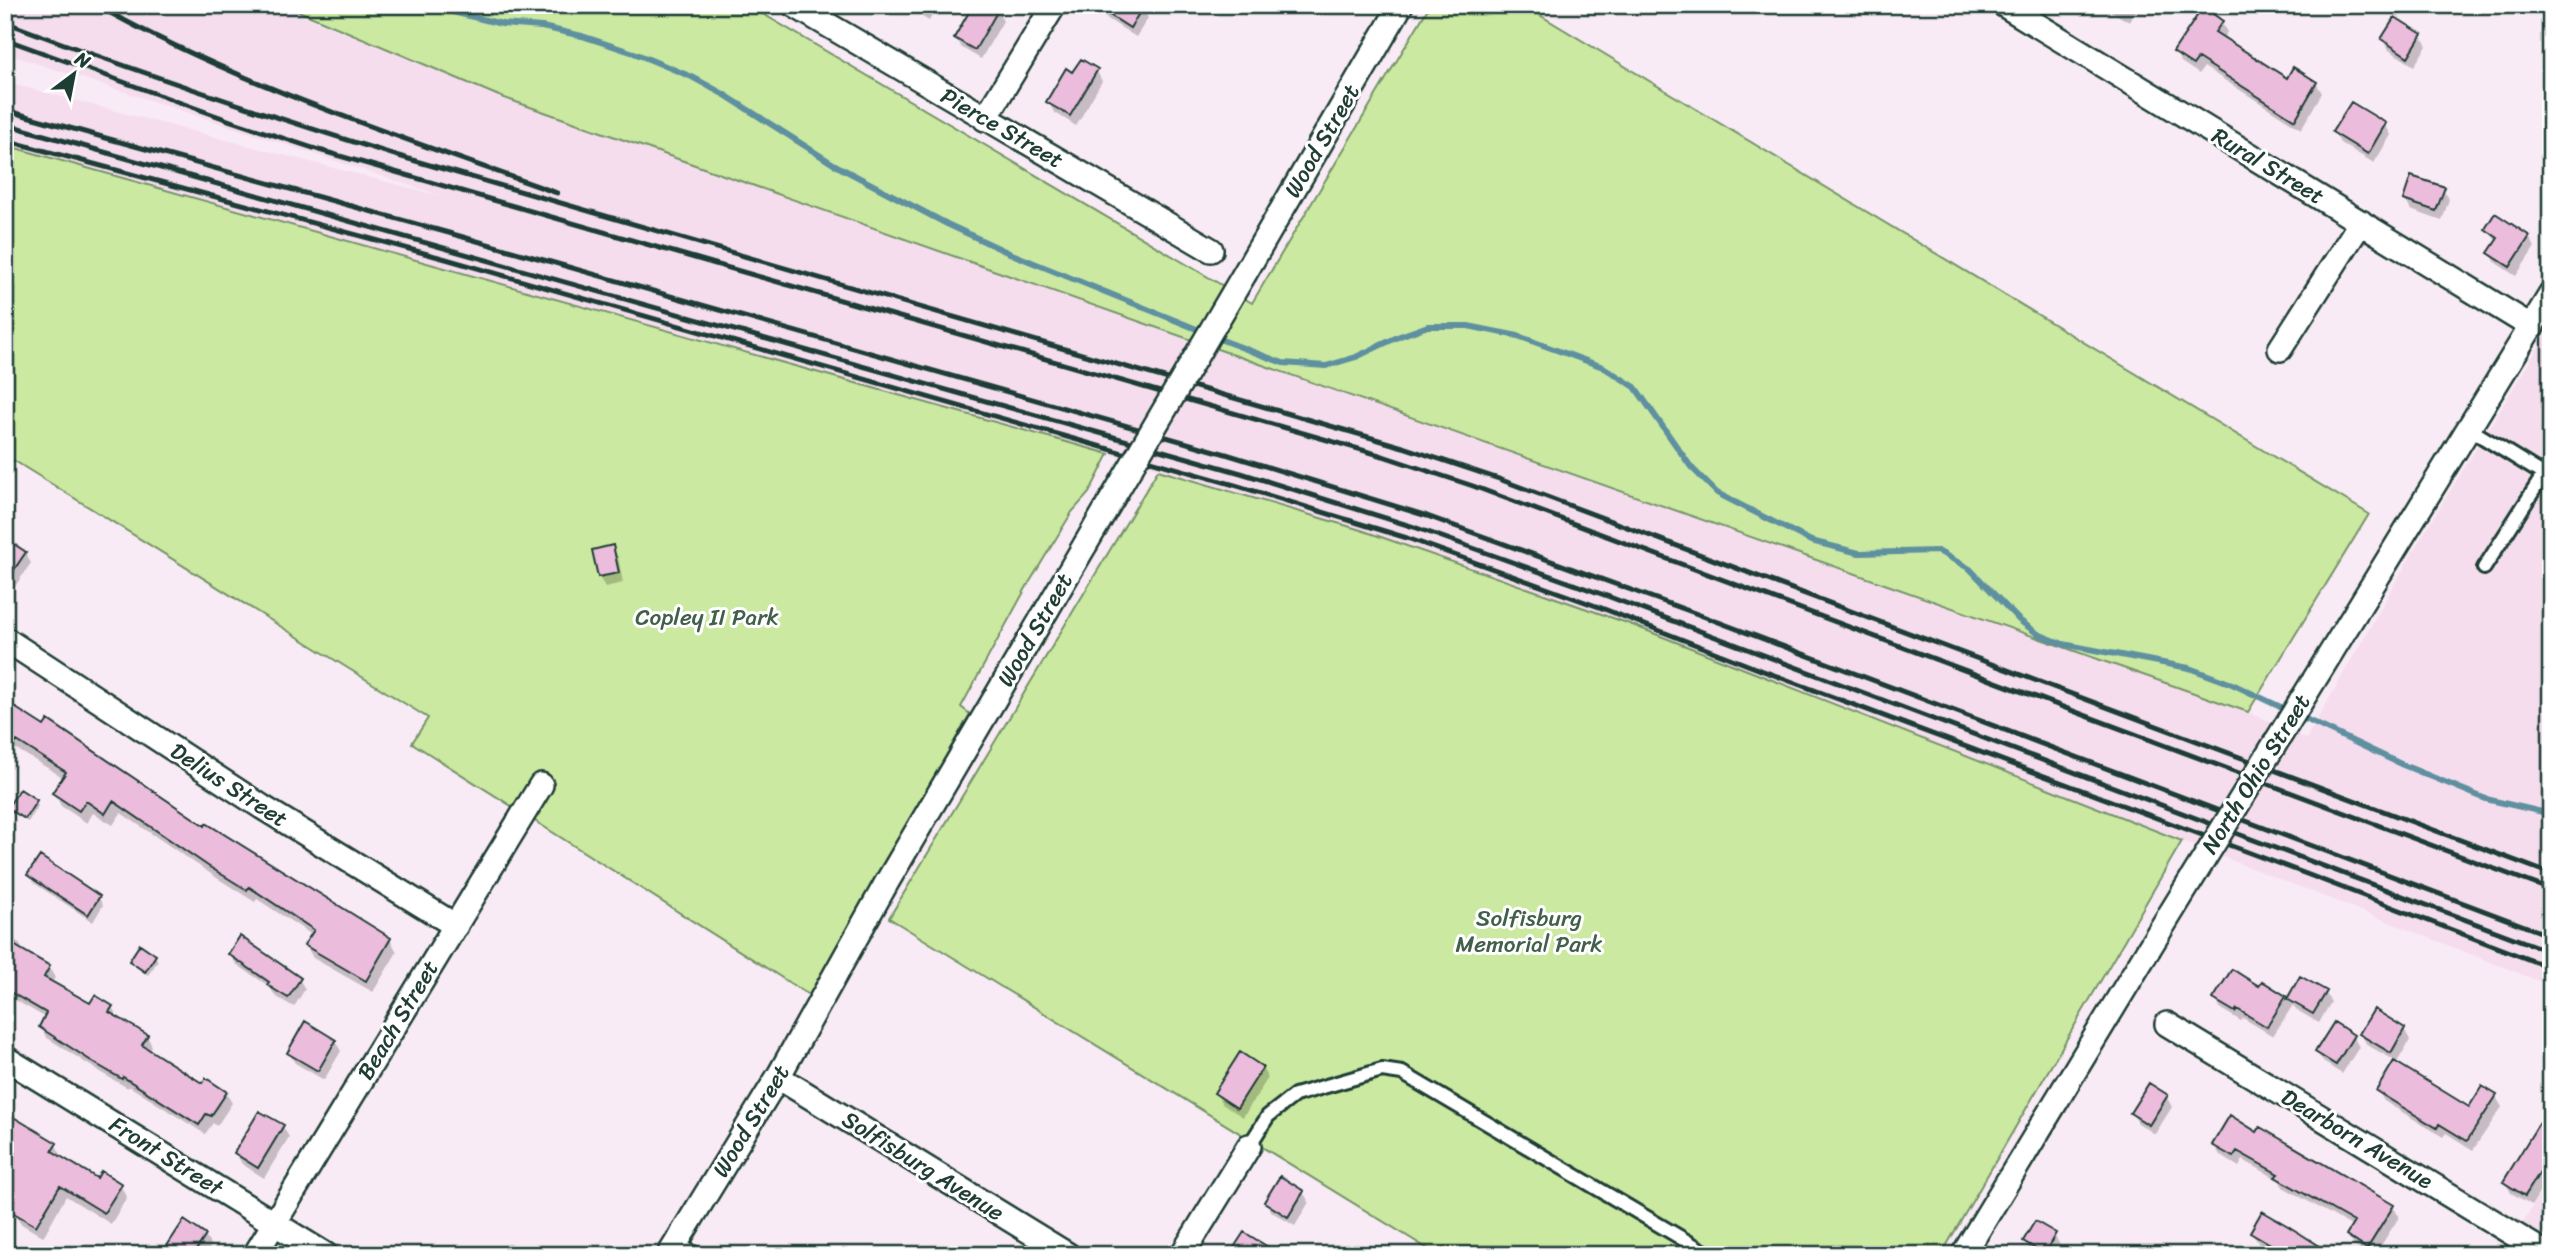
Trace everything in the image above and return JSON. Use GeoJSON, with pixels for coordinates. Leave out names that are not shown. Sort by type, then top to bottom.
{"type":"FeatureCollection","features":[{"type":"Feature","properties":{"kind":"street","name":"Pierce Street"},"geometry":{"type":"LineString","coordinates":[[794,5],[1210,250]]}},
{"type":"Feature","properties":{"kind":"street"},"geometry":{"type":"LineString","coordinates":[[985,118],[1054,5]]}},
{"type":"Feature","properties":{"kind":"street","name":"Wood Street"},"geometry":{"type":"LineString","coordinates":[[673,1249],[778,1077],[887,882],[1401,5]]}},
{"type":"Feature","properties":{"kind":"street","name":"Rural Street"},"geometry":{"type":"LineString","coordinates":[[2004,5],[2532,327]]}},
{"type":"Feature","properties":{"kind":"street"},"geometry":{"type":"LineString","coordinates":[[2280,349],[2361,222]]}},
{"type":"Feature","properties":{"kind":"street","name":"North Ohio Street"},"geometry":{"type":"LineString","coordinates":[[1963,1255],[2551,294]]}},
{"type":"Feature","properties":{"kind":"street","name":"Delius Street"},"geometry":{"type":"LineString","coordinates":[[5,639],[262,807],[456,926]]}},
{"type":"Feature","properties":{"kind":"street","name":"Beach Street"},"geometry":{"type":"LineString","coordinates":[[255,1255],[541,785]]}},
{"type":"Feature","properties":{"kind":"street","name":"Dearborn Avenue"},"geometry":{"type":"LineString","coordinates":[[2167,1024],[2548,1255]]}},
{"type":"Feature","properties":{"kind":"street","name":"Front Street"},"geometry":{"type":"LineString","coordinates":[[5,1058],[326,1255]]}},
{"type":"Feature","properties":{"kind":"street","name":"Solfisburg Avenue"},"geometry":{"type":"LineString","coordinates":[[778,1077],[1068,1255]]}},
{"type":"Feature","properties":{"kind":"street"},"geometry":{"type":"LineString","coordinates":[[1182,1255],[1249,1146]]}},
{"type":"Feature","properties":{"kind":"lane"},"geometry":{"type":"LineString","coordinates":[[2468,428],[2547,477],[2484,568]]}},
{"type":"Feature","properties":{"kind":"lane"},"geometry":{"type":"LineString","coordinates":[[1249,1146],[1268,1116],[1295,1095],[1382,1070],[1402,1073],[1710,1255]]}},
{"type":"Feature","properties":{"kind":"lane"},"geometry":{"type":"LineString","coordinates":[[673,1249],[697,1255]]}},
{"type":"Feature","properties":{"kind":"shaded area"},"geometry":{"type":"Polygon","coordinates":[[[5,5],[277,5],[499,96],[2248,712],[2306,739],[2418,543],[2551,327],[2551,986],[1631,624],[1361,530],[1109,454],[5,145],[5,82],[445,197],[5,53],[5,5]]]}},
{"type":"Feature","properties":{"kind":"shaded area"},"geometry":{"type":"Polygon","coordinates":[[[2551,1175],[2551,1255],[2524,1255],[2509,1246],[2551,1175]]]}},
{"type":"Feature","properties":{"kind":"green space"},"geometry":{"type":"Polygon","coordinates":[[[284,5],[748,5],[1252,303],[1430,5],[1523,5],[2369,514],[2248,712],[499,96],[284,5]]]}},
{"type":"Feature","properties":{"kind":"green space","name":"Copley II Park"},"geometry":{"type":"Polygon","coordinates":[[[5,145],[1109,454],[1089,493],[1072,512],[1026,588],[961,707],[970,714],[809,995],[412,743],[428,718],[5,455],[5,145]]]}},
{"type":"Feature","properties":{"kind":"green space","name":"Solfisburg Memorial Park"},"geometry":{"type":"Polygon","coordinates":[[[1158,470],[1361,530],[1630,624],[2182,841],[1941,1255],[1438,1255],[889,918],[1158,470]]]}},
{"type":"Feature","properties":{"kind":"building"},"geometry":{"type":"Polygon","coordinates":[[[973,5],[1001,5],[975,50],[954,38],[973,5]]]}},
{"type":"Feature","properties":{"kind":"building"},"geometry":{"type":"Polygon","coordinates":[[[1094,5],[1144,5],[1130,28],[1094,5]]]}},
{"type":"Feature","properties":{"kind":"building"},"geometry":{"type":"Polygon","coordinates":[[[2203,7],[2223,21],[2215,32],[2287,78],[2293,67],[2317,82],[2295,120],[2198,58],[2193,65],[2173,52],[2203,7]]]}},
{"type":"Feature","properties":{"kind":"building"},"geometry":{"type":"Polygon","coordinates":[[[2395,17],[2422,34],[2408,57],[2381,39],[2395,17]]]}},
{"type":"Feature","properties":{"kind":"building"},"geometry":{"type":"Polygon","coordinates":[[[1081,59],[1098,69],[1070,116],[1046,102],[1066,68],[1072,72],[1081,59]]]}},
{"type":"Feature","properties":{"kind":"building"},"geometry":{"type":"Polygon","coordinates":[[[2351,102],[2386,123],[2368,154],[2332,132],[2351,102]]]}},
{"type":"Feature","properties":{"kind":"building"},"geometry":{"type":"Polygon","coordinates":[[[2411,176],[2445,187],[2436,211],[2403,200],[2411,176]]]}},
{"type":"Feature","properties":{"kind":"building"},"geometry":{"type":"Polygon","coordinates":[[[2495,213],[2530,236],[2510,267],[2488,253],[2498,238],[2485,229],[2495,213]]]}},
{"type":"Feature","properties":{"kind":"building"},"geometry":{"type":"Polygon","coordinates":[[[5,538],[26,552],[5,583],[5,538]]]}},
{"type":"Feature","properties":{"kind":"building"},"geometry":{"type":"Polygon","coordinates":[[[613,545],[619,573],[598,577],[592,550],[613,545]]]}},
{"type":"Feature","properties":{"kind":"building"},"geometry":{"type":"Polygon","coordinates":[[[5,701],[44,726],[48,720],[205,826],[206,823],[391,938],[366,981],[304,945],[314,930],[249,887],[247,890],[208,866],[113,801],[105,814],[86,801],[79,811],[52,793],[66,772],[17,741],[5,759],[5,701]]]}},
{"type":"Feature","properties":{"kind":"building"},"geometry":{"type":"Polygon","coordinates":[[[20,789],[37,800],[25,819],[7,808],[20,789]]]}},
{"type":"Feature","properties":{"kind":"building"},"geometry":{"type":"Polygon","coordinates":[[[40,856],[100,896],[88,915],[27,875],[40,856]]]}},
{"type":"Feature","properties":{"kind":"building"},"geometry":{"type":"Polygon","coordinates":[[[240,936],[301,978],[288,998],[228,954],[240,936]]]}},
{"type":"Feature","properties":{"kind":"building"},"geometry":{"type":"Polygon","coordinates":[[[5,940],[50,966],[44,977],[90,1003],[95,995],[113,1006],[109,1012],[148,1035],[142,1045],[202,1083],[206,1078],[227,1092],[211,1116],[206,1114],[199,1125],[39,1027],[46,1013],[5,989],[5,940]]]}},
{"type":"Feature","properties":{"kind":"building"},"geometry":{"type":"Polygon","coordinates":[[[140,944],[156,955],[145,972],[129,961],[140,944]]]}},
{"type":"Feature","properties":{"kind":"building"},"geometry":{"type":"Polygon","coordinates":[[[2232,969],[2259,986],[2262,981],[2286,996],[2267,1027],[2237,1009],[2235,1012],[2213,999],[2232,969]]]}},
{"type":"Feature","properties":{"kind":"building"},"geometry":{"type":"Polygon","coordinates":[[[2300,976],[2327,991],[2313,1014],[2287,999],[2300,976]]]}},
{"type":"Feature","properties":{"kind":"building"},"geometry":{"type":"Polygon","coordinates":[[[2374,1009],[2405,1028],[2391,1053],[2359,1034],[2374,1009]]]}},
{"type":"Feature","properties":{"kind":"building"},"geometry":{"type":"Polygon","coordinates":[[[305,1021],[336,1040],[318,1071],[287,1053],[305,1021]]]}},
{"type":"Feature","properties":{"kind":"building"},"geometry":{"type":"Polygon","coordinates":[[[2334,1022],[2354,1035],[2336,1065],[2315,1052],[2334,1022]]]}},
{"type":"Feature","properties":{"kind":"building"},"geometry":{"type":"Polygon","coordinates":[[[1240,1052],[1263,1067],[1237,1108],[1214,1093],[1240,1052]]]}},
{"type":"Feature","properties":{"kind":"building"},"geometry":{"type":"Polygon","coordinates":[[[2394,1061],[2469,1107],[2482,1086],[2497,1095],[2467,1141],[2439,1124],[2437,1128],[2376,1091],[2394,1061]]]}},
{"type":"Feature","properties":{"kind":"building"},"geometry":{"type":"Polygon","coordinates":[[[2149,1083],[2168,1095],[2149,1125],[2130,1113],[2149,1083]]]}},
{"type":"Feature","properties":{"kind":"building"},"geometry":{"type":"Polygon","coordinates":[[[259,1111],[284,1125],[258,1168],[234,1153],[259,1111]]]}},
{"type":"Feature","properties":{"kind":"building"},"geometry":{"type":"Polygon","coordinates":[[[5,1112],[57,1143],[52,1151],[97,1178],[101,1171],[122,1184],[104,1213],[60,1186],[36,1226],[5,1208],[5,1112]]]}},
{"type":"Feature","properties":{"kind":"building"},"geometry":{"type":"Polygon","coordinates":[[[2230,1115],[2257,1132],[2260,1127],[2394,1205],[2367,1249],[2346,1235],[2354,1222],[2275,1177],[2278,1174],[2237,1151],[2233,1157],[2212,1145],[2230,1115]]]}},
{"type":"Feature","properties":{"kind":"building"},"geometry":{"type":"Polygon","coordinates":[[[2539,1123],[2551,1130],[2551,1154],[2525,1196],[2503,1182],[2539,1123]]]}},
{"type":"Feature","properties":{"kind":"building"},"geometry":{"type":"Polygon","coordinates":[[[1280,1176],[1304,1191],[1288,1217],[1264,1202],[1280,1176]]]}},
{"type":"Feature","properties":{"kind":"building"},"geometry":{"type":"Polygon","coordinates":[[[2262,1211],[2334,1255],[2289,1255],[2250,1232],[2262,1211]]]}},
{"type":"Feature","properties":{"kind":"building"},"geometry":{"type":"Polygon","coordinates":[[[184,1220],[206,1235],[193,1255],[161,1255],[184,1220]]]}},
{"type":"Feature","properties":{"kind":"building"},"geometry":{"type":"Polygon","coordinates":[[[2035,1221],[2056,1233],[2044,1254],[2023,1241],[2035,1221]]]}},
{"type":"Feature","properties":{"kind":"building"},"geometry":{"type":"Polygon","coordinates":[[[1244,1232],[1281,1255],[1229,1255],[1244,1232]]]}},
{"type":"Feature","properties":{"kind":"waterway"},"geometry":{"type":"LineString","coordinates":[[424,5],[502,24],[542,27],[582,36],[634,53],[692,77],[835,165],[947,224],[1007,252],[1204,332]]}},
{"type":"Feature","properties":{"kind":"waterway"},"geometry":{"type":"LineString","coordinates":[[1214,337],[1283,363],[1326,366],[1356,357],[1428,326],[1468,326],[1518,336],[1603,367],[1635,387],[1691,467],[1717,493],[1811,541],[1859,553],[1938,551],[1970,569],[2019,620],[2038,634],[2063,644],[2189,668],[2232,684],[2289,711]]}},
{"type":"Feature","properties":{"kind":"waterway"},"geometry":{"type":"LineString","coordinates":[[2299,716],[2403,765],[2486,799],[2551,814]]}},
{"type":"Feature","properties":{"kind":"railway"},"geometry":{"type":"LineString","coordinates":[[96,5],[207,61],[264,85],[557,193]]}},
{"type":"Feature","properties":{"kind":"railway"},"geometry":{"type":"LineString","coordinates":[[5,22],[102,58],[395,155],[1403,447],[1499,479],[2551,874]]}},
{"type":"Feature","properties":{"kind":"railway"},"geometry":{"type":"LineString","coordinates":[[5,39],[319,150],[1383,456],[1473,486],[2551,890]]}},
{"type":"Feature","properties":{"kind":"railway"},"geometry":{"type":"LineString","coordinates":[[5,110],[1226,454],[1427,516],[1692,612],[2551,936]]}},
{"type":"Feature","properties":{"kind":"railway"},"geometry":{"type":"LineString","coordinates":[[5,124],[1241,473],[1414,527],[1607,596],[2551,952]]}},
{"type":"Feature","properties":{"kind":"railway"},"geometry":{"type":"LineString","coordinates":[[5,140],[446,259],[1238,486],[1407,538],[1599,607],[2551,968]]}}]}
